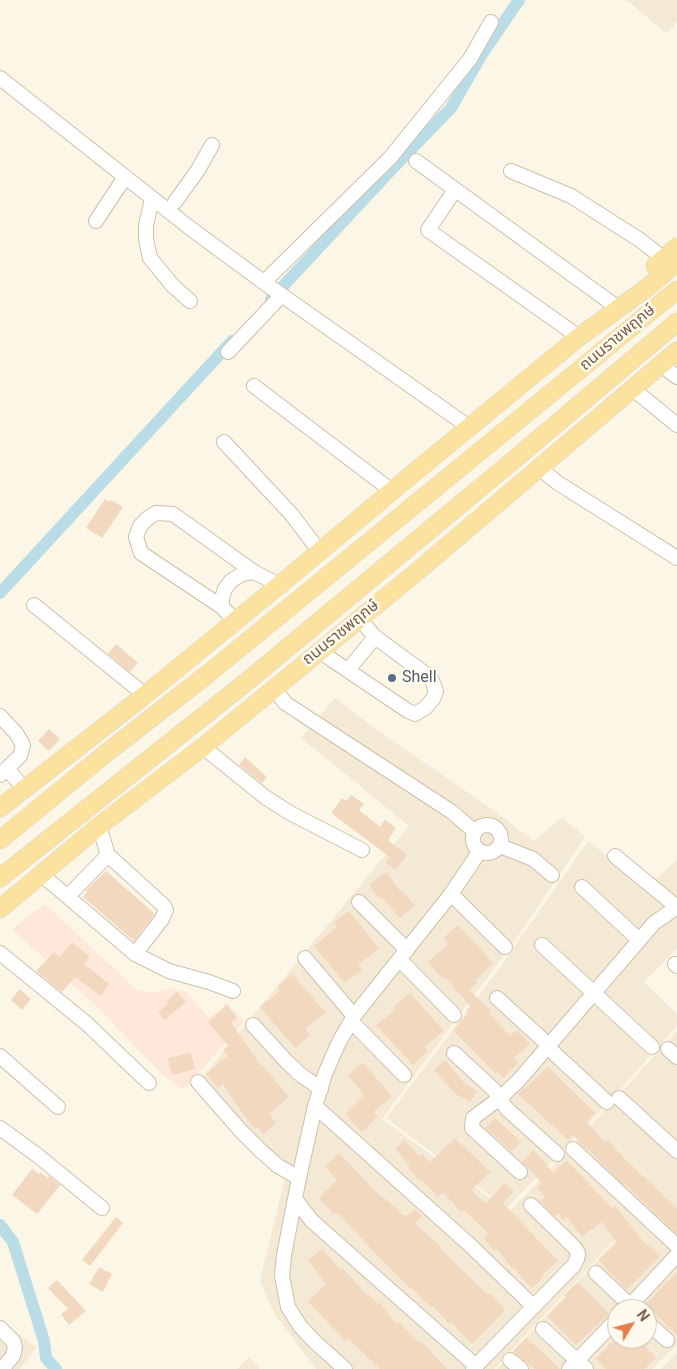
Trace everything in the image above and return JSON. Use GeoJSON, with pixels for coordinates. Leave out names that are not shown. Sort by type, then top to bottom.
{"type":"FeatureCollection","features":[{"type":"Feature","properties":{"kind":"main road"},"geometry":{"type":"LineString","coordinates":[[585,332],[638,280],[670,260],[677,247]]}},
{"type":"Feature","properties":{"kind":"main road","name":"ถนนราชพฤกษ์"},"geometry":{"type":"LineString","coordinates":[[0,808],[145,695],[284,582],[585,332],[648,287],[670,260]]}},
{"type":"Feature","properties":{"kind":"main road","name":"ถนนราชพฤกษ์"},"geometry":{"type":"LineString","coordinates":[[0,840],[105,754],[209,673],[677,290]]}},
{"type":"Feature","properties":{"kind":"main road","name":"ถนนราชพฤกษ์"},"geometry":{"type":"LineString","coordinates":[[0,878],[250,679],[677,322]]}},
{"type":"Feature","properties":{"kind":"main road","name":"ถนนราชพฤกษ์"},"geometry":{"type":"LineString","coordinates":[[0,909],[99,826],[202,748],[677,351]]}},
{"type":"Feature","properties":{"kind":"main road"},"geometry":{"type":"LineString","coordinates":[[209,673],[284,582]]}},
{"type":"Feature","properties":{"kind":"main road"},"geometry":{"type":"LineString","coordinates":[[224,729],[297,638]]}},
{"type":"Feature","properties":{"kind":"street"},"geometry":{"type":"LineString","coordinates":[[265,283],[390,158],[470,59],[491,22]]}},
{"type":"Feature","properties":{"kind":"street"},"geometry":{"type":"LineString","coordinates":[[0,78],[152,199],[265,283],[469,427]]}},
{"type":"Feature","properties":{"kind":"street"},"geometry":{"type":"LineString","coordinates":[[175,202],[198,170],[212,145]]}},
{"type":"Feature","properties":{"kind":"street"},"geometry":{"type":"LineString","coordinates":[[416,162],[614,305]]}},
{"type":"Feature","properties":{"kind":"street"},"geometry":{"type":"LineString","coordinates":[[511,171],[571,196],[670,260]]}},
{"type":"Feature","properties":{"kind":"street"},"geometry":{"type":"LineString","coordinates":[[96,221],[125,177]]}},
{"type":"Feature","properties":{"kind":"street"},"geometry":{"type":"LineString","coordinates":[[455,190],[428,230],[585,332]]}},
{"type":"Feature","properties":{"kind":"street"},"geometry":{"type":"LineString","coordinates":[[152,199],[146,225],[146,239],[150,258],[173,286],[190,301]]}},
{"type":"Feature","properties":{"kind":"street"},"geometry":{"type":"LineString","coordinates":[[228,352],[282,295]]}},
{"type":"Feature","properties":{"kind":"street"},"geometry":{"type":"LineString","coordinates":[[661,365],[677,377]]}},
{"type":"Feature","properties":{"kind":"street"},"geometry":{"type":"LineString","coordinates":[[254,386],[392,491]]}},
{"type":"Feature","properties":{"kind":"street"},"geometry":{"type":"LineString","coordinates":[[633,388],[677,424]]}},
{"type":"Feature","properties":{"kind":"street"},"geometry":{"type":"LineString","coordinates":[[224,442],[292,515],[320,552]]}},
{"type":"Feature","properties":{"kind":"street"},"geometry":{"type":"LineString","coordinates":[[538,467],[558,483],[677,558]]}},
{"type":"Feature","properties":{"kind":"street"},"geometry":{"type":"LineString","coordinates":[[235,621],[222,607],[141,553],[136,537],[140,526],[144,522],[156,513],[172,514],[254,572],[284,582]]}},
{"type":"Feature","properties":{"kind":"street"},"geometry":{"type":"LineString","coordinates":[[222,607],[225,589],[231,581],[242,574],[254,572]]}},
{"type":"Feature","properties":{"kind":"street"},"geometry":{"type":"LineString","coordinates":[[34,605],[145,695]]}},
{"type":"Feature","properties":{"kind":"street"},"geometry":{"type":"LineString","coordinates":[[319,651],[387,699],[408,711],[415,714],[425,708],[436,691],[432,678],[374,637],[364,624],[362,616]]}},
{"type":"Feature","properties":{"kind":"street"},"geometry":{"type":"LineString","coordinates":[[348,670],[374,637]]}},
{"type":"Feature","properties":{"kind":"street"},"geometry":{"type":"LineString","coordinates":[[274,688],[285,703],[452,812],[475,832]]}},
{"type":"Feature","properties":{"kind":"street"},"geometry":{"type":"LineString","coordinates":[[0,716],[16,733],[23,745],[20,756],[3,772],[24,788]]}},
{"type":"Feature","properties":{"kind":"street"},"geometry":{"type":"LineString","coordinates":[[202,748],[264,797],[290,814],[362,850]]}},
{"type":"Feature","properties":{"kind":"street"},"geometry":{"type":"LineString","coordinates":[[99,826],[108,855],[164,906],[166,910],[162,920],[135,954]]}},
{"type":"Feature","properties":{"kind":"street"},"geometry":{"type":"LineString","coordinates":[[475,832],[484,826],[494,827],[501,836],[500,846],[491,853],[480,852]]}},
{"type":"Feature","properties":{"kind":"street"},"geometry":{"type":"LineString","coordinates":[[475,832],[474,843],[480,852]]}},
{"type":"Feature","properties":{"kind":"street"},"geometry":{"type":"LineString","coordinates":[[500,846],[533,860],[552,875]]}},
{"type":"Feature","properties":{"kind":"street"},"geometry":{"type":"LineString","coordinates":[[345,1369],[314,1342],[288,1307],[282,1276],[299,1178],[316,1106],[339,1042],[353,1019],[451,894],[480,852]]}},
{"type":"Feature","properties":{"kind":"street"},"geometry":{"type":"LineString","coordinates":[[68,896],[108,855]]}},
{"type":"Feature","properties":{"kind":"street"},"geometry":{"type":"LineString","coordinates":[[520,1172],[472,1128],[473,1118],[500,1098],[519,1080],[654,923],[677,907],[615,856]]}},
{"type":"Feature","properties":{"kind":"street"},"geometry":{"type":"LineString","coordinates":[[42,875],[135,954],[169,971],[233,991]]}},
{"type":"Feature","properties":{"kind":"street"},"geometry":{"type":"LineString","coordinates":[[582,887],[639,940]]}},
{"type":"Feature","properties":{"kind":"street"},"geometry":{"type":"LineString","coordinates":[[451,894],[504,947]]}},
{"type":"Feature","properties":{"kind":"street"},"geometry":{"type":"LineString","coordinates":[[359,902],[454,1015]]}},
{"type":"Feature","properties":{"kind":"street"},"geometry":{"type":"LineString","coordinates":[[542,945],[652,1047]]}},
{"type":"Feature","properties":{"kind":"street"},"geometry":{"type":"LineString","coordinates":[[0,953],[86,1023],[149,1083]]}},
{"type":"Feature","properties":{"kind":"street"},"geometry":{"type":"LineString","coordinates":[[304,958],[353,1019],[404,1075]]}},
{"type":"Feature","properties":{"kind":"street"},"geometry":{"type":"LineString","coordinates":[[496,998],[556,1055],[677,1151]]}},
{"type":"Feature","properties":{"kind":"street"},"geometry":{"type":"LineString","coordinates":[[254,1025],[287,1062],[321,1089]]}},
{"type":"Feature","properties":{"kind":"street"},"geometry":{"type":"LineString","coordinates":[[454,1053],[493,1088],[507,1109],[556,1154]]}},
{"type":"Feature","properties":{"kind":"street"},"geometry":{"type":"LineString","coordinates":[[0,1056],[58,1107]]}},
{"type":"Feature","properties":{"kind":"street"},"geometry":{"type":"LineString","coordinates":[[198,1082],[261,1151],[278,1166],[299,1178]]}},
{"type":"Feature","properties":{"kind":"street"},"geometry":{"type":"LineString","coordinates":[[316,1106],[471,1246],[534,1307]]}},
{"type":"Feature","properties":{"kind":"street"},"geometry":{"type":"LineString","coordinates":[[0,1128],[37,1155],[102,1208]]}},
{"type":"Feature","properties":{"kind":"street"},"geometry":{"type":"LineString","coordinates":[[573,1149],[677,1246]]}},
{"type":"Feature","properties":{"kind":"street"},"geometry":{"type":"LineString","coordinates":[[295,1199],[312,1221],[475,1368],[574,1265],[578,1253],[575,1248],[531,1204]]}},
{"type":"Feature","properties":{"kind":"street"},"geometry":{"type":"LineString","coordinates":[[638,1299],[677,1256]]}},
{"type":"Feature","properties":{"kind":"street"},"geometry":{"type":"LineString","coordinates":[[596,1273],[621,1299]]}},
{"type":"Feature","properties":{"kind":"street"},"geometry":{"type":"LineString","coordinates":[[0,1328],[13,1341],[15,1347],[13,1356],[2,1369]]}},
{"type":"Feature","properties":{"kind":"street"},"geometry":{"type":"LineString","coordinates":[[543,1329],[578,1366],[607,1331]]}},
{"type":"Feature","properties":{"kind":"street"},"geometry":{"type":"LineString","coordinates":[[657,1331],[667,1340]]}},
{"type":"Feature","properties":{"kind":"shaded area"},"geometry":{"type":"Polygon","coordinates":[[[626,0],[677,0],[677,22],[666,33],[626,0]]]}},
{"type":"Feature","properties":{"kind":"shaded area"},"geometry":{"type":"Polygon","coordinates":[[[335,698],[534,841],[562,817],[585,837],[511,946],[382,1119],[509,1212],[549,1171],[618,1236],[494,1369],[316,1369],[274,1313],[260,1280],[286,1174],[200,1080],[409,826],[301,738],[335,698]]]}},
{"type":"Feature","properties":{"kind":"shaded area"},"geometry":{"type":"Polygon","coordinates":[[[588,841],[647,887],[677,860],[677,948],[644,982],[677,1014],[677,1026],[607,1104],[507,1208],[386,1118],[499,969],[588,841]]]}},
{"type":"Feature","properties":{"kind":"shaded area"},"geometry":{"type":"Polygon","coordinates":[[[45,904],[138,991],[158,992],[174,988],[186,992],[209,1018],[227,1003],[244,1022],[183,1090],[162,1074],[96,1006],[12,929],[45,904]]]}},
{"type":"Feature","properties":{"kind":"shaded area"},"geometry":{"type":"Polygon","coordinates":[[[677,1031],[677,1345],[652,1369],[497,1369],[620,1236],[551,1169],[677,1031]]]}},
{"type":"Feature","properties":{"kind":"shaded area"},"geometry":{"type":"Polygon","coordinates":[[[0,1320],[36,1347],[20,1369],[0,1369],[0,1320]]]}},
{"type":"Feature","properties":{"kind":"shaded area"},"geometry":{"type":"Polygon","coordinates":[[[677,1353],[677,1369],[661,1369],[677,1353]]]}},
{"type":"Feature","properties":{"kind":"shaded area"},"geometry":{"type":"Polygon","coordinates":[[[249,1357],[260,1369],[237,1369],[249,1357]]]}},
{"type":"Feature","properties":{"kind":"building"},"geometry":{"type":"Polygon","coordinates":[[[105,499],[109,502],[111,500],[123,507],[102,538],[86,528],[105,499]]]}},
{"type":"Feature","properties":{"kind":"building"},"geometry":{"type":"Polygon","coordinates":[[[116,644],[138,663],[130,672],[108,654],[116,644]]]}},
{"type":"Feature","properties":{"kind":"building"},"geometry":{"type":"Polygon","coordinates":[[[49,729],[60,739],[49,751],[38,741],[49,729]]]}},
{"type":"Feature","properties":{"kind":"building"},"geometry":{"type":"Polygon","coordinates":[[[245,757],[267,777],[262,783],[239,765],[245,757]]]}},
{"type":"Feature","properties":{"kind":"building"},"geometry":{"type":"Polygon","coordinates":[[[351,795],[364,804],[359,810],[380,827],[385,820],[396,828],[388,840],[407,855],[395,870],[385,862],[390,857],[331,813],[342,798],[346,801],[351,795]]]}},
{"type":"Feature","properties":{"kind":"building"},"geometry":{"type":"Polygon","coordinates":[[[106,871],[155,914],[134,941],[83,897],[87,892],[86,890],[106,871]]]}},
{"type":"Feature","properties":{"kind":"building"},"geometry":{"type":"Polygon","coordinates":[[[386,872],[400,891],[402,890],[415,906],[400,918],[382,897],[380,899],[369,885],[386,872]]]}},
{"type":"Feature","properties":{"kind":"building"},"geometry":{"type":"Polygon","coordinates":[[[349,911],[379,949],[358,965],[362,970],[345,983],[314,946],[337,927],[333,923],[349,911]]]}},
{"type":"Feature","properties":{"kind":"building"},"geometry":{"type":"Polygon","coordinates":[[[458,925],[493,963],[469,990],[491,1011],[489,1013],[510,1036],[517,1030],[530,1044],[514,1058],[518,1063],[503,1078],[497,1071],[495,1073],[453,1030],[469,1013],[466,1010],[470,1006],[445,977],[443,979],[428,962],[448,944],[443,938],[458,925]]]}},
{"type":"Feature","properties":{"kind":"building"},"geometry":{"type":"Polygon","coordinates":[[[72,942],[90,957],[84,964],[109,984],[101,996],[75,977],[62,992],[36,971],[54,952],[60,957],[72,942]]]}},
{"type":"Feature","properties":{"kind":"building"},"geometry":{"type":"Polygon","coordinates":[[[292,974],[326,1013],[305,1029],[310,1035],[295,1048],[260,1007],[280,991],[277,987],[292,974]]]}},
{"type":"Feature","properties":{"kind":"building"},"geometry":{"type":"Polygon","coordinates":[[[20,989],[31,999],[22,1010],[11,1000],[20,989]]]}},
{"type":"Feature","properties":{"kind":"building"},"geometry":{"type":"Polygon","coordinates":[[[177,992],[186,1002],[164,1020],[158,1012],[168,1004],[166,1002],[177,992]]]}},
{"type":"Feature","properties":{"kind":"building"},"geometry":{"type":"Polygon","coordinates":[[[410,993],[444,1031],[424,1047],[428,1051],[413,1065],[376,1025],[396,1009],[394,1006],[410,993]]]}},
{"type":"Feature","properties":{"kind":"building"},"geometry":{"type":"Polygon","coordinates":[[[227,1005],[237,1018],[231,1023],[261,1066],[289,1097],[269,1114],[276,1123],[263,1134],[257,1127],[255,1129],[246,1118],[223,1084],[218,1088],[206,1074],[228,1056],[223,1050],[228,1046],[208,1022],[227,1005]]]}},
{"type":"Feature","properties":{"kind":"building"},"geometry":{"type":"Polygon","coordinates":[[[191,1053],[195,1069],[172,1075],[168,1058],[191,1053]]]}},
{"type":"Feature","properties":{"kind":"building"},"geometry":{"type":"Polygon","coordinates":[[[445,1060],[464,1083],[477,1091],[470,1102],[456,1094],[434,1070],[445,1060]]]}},
{"type":"Feature","properties":{"kind":"building"},"geometry":{"type":"Polygon","coordinates":[[[363,1063],[392,1096],[373,1112],[378,1116],[362,1132],[345,1114],[364,1095],[348,1075],[363,1063]]]}},
{"type":"Feature","properties":{"kind":"building"},"geometry":{"type":"Polygon","coordinates":[[[548,1067],[595,1113],[586,1121],[605,1143],[608,1141],[677,1209],[677,1234],[573,1135],[568,1140],[518,1094],[548,1067]]]}},
{"type":"Feature","properties":{"kind":"building"},"geometry":{"type":"Polygon","coordinates":[[[495,1118],[521,1142],[512,1151],[485,1128],[495,1118]]]}},
{"type":"Feature","properties":{"kind":"building"},"geometry":{"type":"Polygon","coordinates":[[[455,1138],[490,1172],[471,1190],[486,1204],[505,1183],[514,1191],[503,1203],[558,1261],[531,1288],[497,1249],[494,1251],[484,1238],[489,1234],[464,1210],[461,1212],[443,1192],[438,1197],[408,1168],[410,1165],[395,1149],[404,1140],[419,1156],[422,1154],[430,1162],[455,1138]]]}},
{"type":"Feature","properties":{"kind":"building"},"geometry":{"type":"Polygon","coordinates":[[[533,1150],[553,1172],[567,1161],[612,1208],[615,1206],[647,1246],[648,1244],[660,1256],[627,1290],[598,1260],[617,1243],[602,1222],[582,1237],[567,1217],[563,1220],[559,1213],[555,1216],[540,1201],[545,1197],[537,1187],[542,1183],[522,1162],[533,1150]]]}},
{"type":"Feature","properties":{"kind":"building"},"geometry":{"type":"Polygon","coordinates":[[[339,1153],[381,1197],[404,1216],[407,1216],[415,1209],[422,1216],[415,1223],[488,1295],[490,1293],[505,1310],[472,1344],[451,1322],[449,1324],[432,1305],[430,1307],[411,1289],[337,1212],[334,1214],[319,1198],[337,1180],[325,1166],[339,1153]]]}},
{"type":"Feature","properties":{"kind":"building"},"geometry":{"type":"Polygon","coordinates":[[[32,1169],[48,1178],[49,1176],[60,1185],[37,1214],[12,1195],[32,1169]]]}},
{"type":"Feature","properties":{"kind":"building"},"geometry":{"type":"Polygon","coordinates":[[[116,1217],[123,1223],[90,1266],[82,1260],[116,1217]]]}},
{"type":"Feature","properties":{"kind":"building"},"geometry":{"type":"Polygon","coordinates":[[[322,1249],[341,1271],[343,1269],[377,1304],[379,1302],[397,1324],[399,1322],[419,1343],[421,1341],[447,1369],[380,1369],[348,1338],[346,1341],[308,1302],[326,1284],[308,1260],[322,1249]]]}},
{"type":"Feature","properties":{"kind":"building"},"geometry":{"type":"Polygon","coordinates":[[[99,1267],[112,1274],[103,1292],[89,1284],[99,1267]]]}},
{"type":"Feature","properties":{"kind":"building"},"geometry":{"type":"Polygon","coordinates":[[[677,1273],[677,1336],[657,1315],[657,1299],[651,1299],[677,1273]]]}},
{"type":"Feature","properties":{"kind":"building"},"geometry":{"type":"Polygon","coordinates":[[[57,1280],[86,1311],[69,1325],[61,1314],[68,1309],[48,1288],[57,1280]]]}},
{"type":"Feature","properties":{"kind":"building"},"geometry":{"type":"Polygon","coordinates":[[[578,1282],[607,1312],[607,1316],[576,1345],[547,1316],[566,1298],[564,1295],[578,1282]]]}},
{"type":"Feature","properties":{"kind":"building"},"geometry":{"type":"Polygon","coordinates":[[[526,1338],[560,1369],[535,1369],[516,1354],[513,1351],[526,1338]]]}},
{"type":"Feature","properties":{"kind":"building"},"geometry":{"type":"Polygon","coordinates":[[[607,1347],[607,1349],[647,1349],[656,1358],[644,1369],[606,1369],[596,1359],[607,1347]]]}},
{"type":"Feature","properties":{"kind":"waterway"},"geometry":{"type":"LineString","coordinates":[[271,299],[451,108],[482,54],[519,0]]}},
{"type":"Feature","properties":{"kind":"waterway"},"geometry":{"type":"LineString","coordinates":[[0,593],[232,341]]}},
{"type":"Feature","properties":{"kind":"waterway"},"geometry":{"type":"LineString","coordinates":[[0,1225],[13,1242],[44,1341],[46,1358],[56,1369]]}},
{"type":"Feature","properties":{"kind":"place","name":"Shell"},"geometry":{"type":"Point","coordinates":[392,678]}}]}
